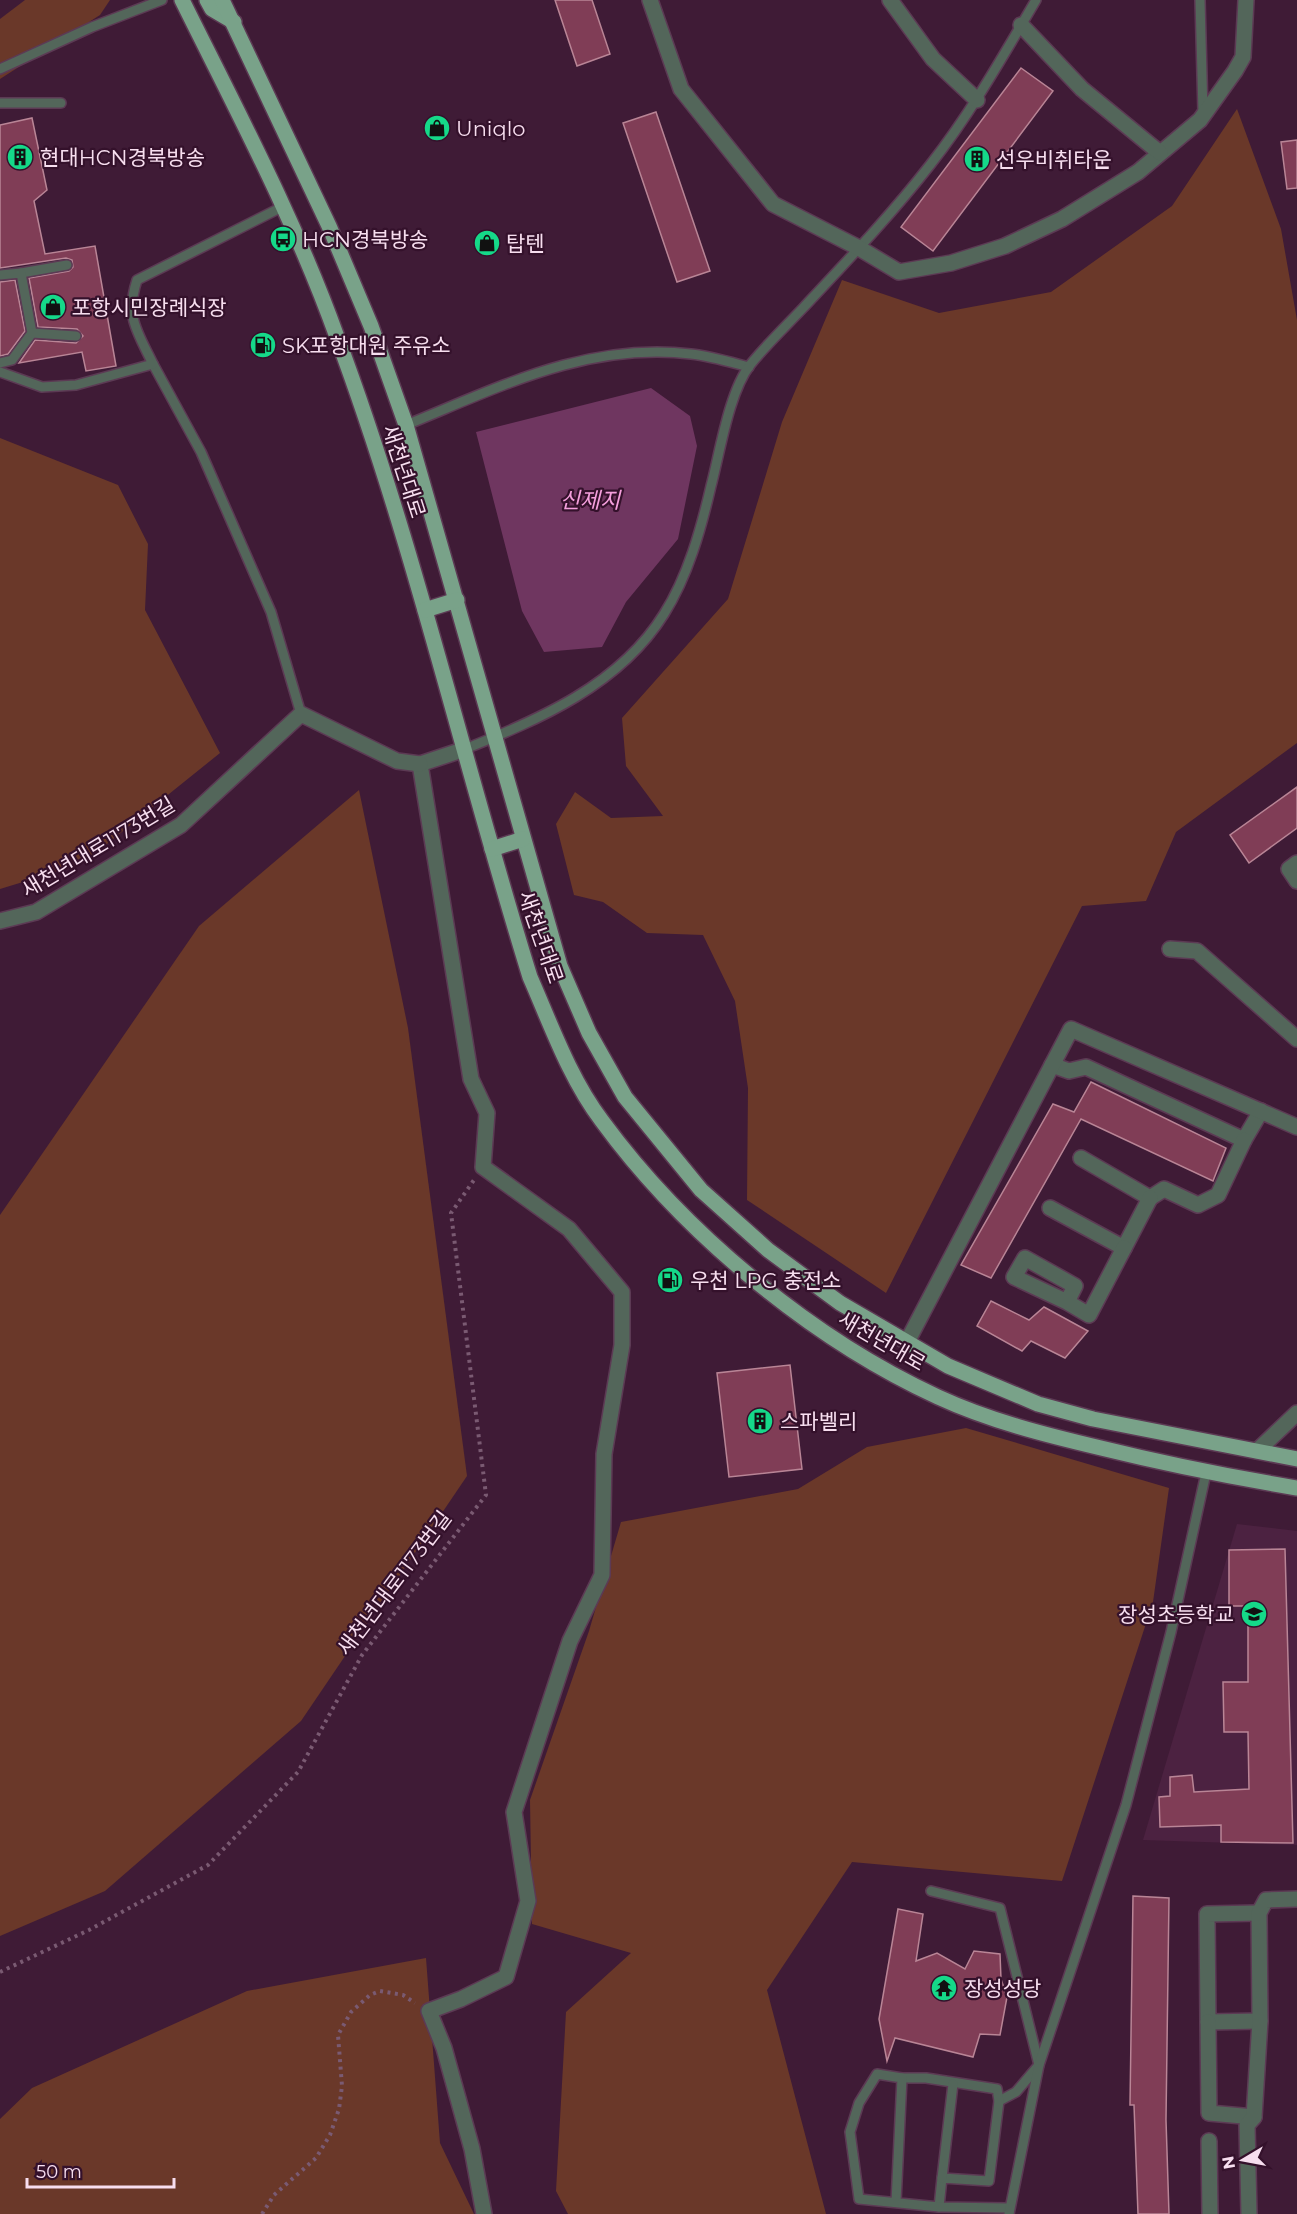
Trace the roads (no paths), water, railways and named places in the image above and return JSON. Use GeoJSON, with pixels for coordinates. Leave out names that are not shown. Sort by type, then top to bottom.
{"type":"FeatureCollection","features":[{"type":"Feature","properties":{"kind":"main road","name":"새천년대로"},"geometry":{"type":"LineString","coordinates":[[182,0],[284,206],[337,336],[386,481],[425,610],[530,977],[565,1056],[601,1120],[665,1197],[739,1266],[814,1325],[887,1370],[939,1398],[1037,1433],[1206,1473],[1297,1488]]}},
{"type":"Feature","properties":{"kind":"main road"},"geometry":{"type":"LineString","coordinates":[[207,0],[212,9],[234,22]]}},
{"type":"Feature","properties":{"kind":"main road","name":"새천년대로"},"geometry":{"type":"LineString","coordinates":[[222,0],[329,226],[371,326],[406,425],[560,966],[589,1034],[625,1097],[701,1190],[760,1242],[840,1303],[948,1366],[1038,1404],[1093,1419],[1297,1459]]}},
{"type":"Feature","properties":{"kind":"main road"},"geometry":{"type":"LineString","coordinates":[[425,610],[457,600]]}},
{"type":"Feature","properties":{"kind":"main road"},"geometry":{"type":"LineString","coordinates":[[492,849],[523,839]]}},
{"type":"Feature","properties":{"kind":"street"},"geometry":{"type":"LineString","coordinates":[[650,0],[681,89],[773,204],[859,248],[899,272],[951,263],[1005,246],[1062,219],[1138,172],[1203,116],[1243,57],[1246,0]]}},
{"type":"Feature","properties":{"kind":"street"},"geometry":{"type":"LineString","coordinates":[[890,0],[933,60],[977,100]]}},
{"type":"Feature","properties":{"kind":"street"},"geometry":{"type":"LineString","coordinates":[[1021,25],[1082,89],[1160,153]]}},
{"type":"Feature","properties":{"kind":"street"},"geometry":{"type":"LineString","coordinates":[[301,714],[397,762],[420,764],[465,749]]}},
{"type":"Feature","properties":{"kind":"street","name":"새천년대로1173번길"},"geometry":{"type":"LineString","coordinates":[[0,921],[36,912],[181,825],[301,714]]}},
{"type":"Feature","properties":{"kind":"street"},"geometry":{"type":"LineString","coordinates":[[420,764],[471,1079],[487,1113],[483,1167],[569,1229],[622,1292],[622,1345],[604,1454],[602,1575],[570,1641],[514,1812],[528,1901],[506,1977],[461,1999],[429,2011],[444,2048],[466,2127],[484,2214]]}},
{"type":"Feature","properties":{"kind":"street"},"geometry":{"type":"LineString","coordinates":[[1297,863],[1288,869],[1297,881]]}},
{"type":"Feature","properties":{"kind":"street"},"geometry":{"type":"LineString","coordinates":[[1170,949],[1197,951],[1297,1039]]}},
{"type":"Feature","properties":{"kind":"street"},"geometry":{"type":"LineString","coordinates":[[907,1342],[1071,1029],[1297,1127]]}},
{"type":"Feature","properties":{"kind":"street"},"geometry":{"type":"LineString","coordinates":[[1052,1065],[1069,1071],[1086,1067],[1244,1140]]}},
{"type":"Feature","properties":{"kind":"street"},"geometry":{"type":"LineString","coordinates":[[1067,1302],[1089,1315],[1150,1198],[1164,1189],[1198,1205],[1218,1195],[1244,1140],[1261,1111]]}},
{"type":"Feature","properties":{"kind":"street"},"geometry":{"type":"LineString","coordinates":[[1081,1158],[1150,1198]]}},
{"type":"Feature","properties":{"kind":"street"},"geometry":{"type":"LineString","coordinates":[[1050,1208],[1124,1248]]}},
{"type":"Feature","properties":{"kind":"street"},"geometry":{"type":"LineString","coordinates":[[1257,1451],[1297,1413]]}},
{"type":"Feature","properties":{"kind":"street"},"geometry":{"type":"LineString","coordinates":[[1249,2214],[1247,2125],[1254,2117],[1260,2021],[1259,1913],[1266,1900],[1297,1899]]}},
{"type":"Feature","properties":{"kind":"street"},"geometry":{"type":"LineString","coordinates":[[1254,2117],[1209,2113],[1207,1914],[1259,1913]]}},
{"type":"Feature","properties":{"kind":"street"},"geometry":{"type":"LineString","coordinates":[[1208,2022],[1260,2021]]}},
{"type":"Feature","properties":{"kind":"street"},"geometry":{"type":"LineString","coordinates":[[1209,2141],[1210,2214]]}},
{"type":"Feature","properties":{"kind":"lane"},"geometry":{"type":"LineString","coordinates":[[0,69],[92,27],[162,0]]}},
{"type":"Feature","properties":{"kind":"lane"},"geometry":{"type":"LineString","coordinates":[[465,749],[549,712],[589,689],[635,650],[664,614],[702,526],[730,410],[749,367],[859,248],[930,165],[977,100],[1036,0]]}},
{"type":"Feature","properties":{"kind":"lane"},"geometry":{"type":"LineString","coordinates":[[1200,0],[1203,116]]}},
{"type":"Feature","properties":{"kind":"lane"},"geometry":{"type":"LineString","coordinates":[[0,103],[61,103]]}},
{"type":"Feature","properties":{"kind":"lane"},"geometry":{"type":"LineString","coordinates":[[284,206],[137,280],[130,301],[134,326],[201,452],[271,612],[301,714]]}},
{"type":"Feature","properties":{"kind":"lane"},"geometry":{"type":"LineString","coordinates":[[0,275],[67,265]]}},
{"type":"Feature","properties":{"kind":"lane"},"geometry":{"type":"LineString","coordinates":[[0,363],[12,360],[32,333],[21,273]]}},
{"type":"Feature","properties":{"kind":"lane"},"geometry":{"type":"LineString","coordinates":[[32,333],[76,336]]}},
{"type":"Feature","properties":{"kind":"lane"},"geometry":{"type":"LineString","coordinates":[[406,425],[548,367],[617,354],[691,354],[749,367]]}},
{"type":"Feature","properties":{"kind":"lane"},"geometry":{"type":"LineString","coordinates":[[0,372],[42,387],[76,385],[153,364]]}},
{"type":"Feature","properties":{"kind":"lane"},"geometry":{"type":"LineString","coordinates":[[942,2178],[988,2181],[999,2101],[997,2089],[926,2078],[902,2078],[877,2074],[859,2103],[850,2132],[859,2199],[1009,2211],[1039,2065],[1126,1805],[1171,1632],[1206,1473]]}},
{"type":"Feature","properties":{"kind":"lane"},"geometry":{"type":"LineString","coordinates":[[931,1891],[1000,1908],[1039,2065]]}},
{"type":"Feature","properties":{"kind":"lane"},"geometry":{"type":"LineString","coordinates":[[999,2101],[1016,2092],[1039,2065]]}},
{"type":"Feature","properties":{"kind":"lane"},"geometry":{"type":"LineString","coordinates":[[896,2202],[902,2078]]}},
{"type":"Feature","properties":{"kind":"lane"},"geometry":{"type":"LineString","coordinates":[[939,2207],[953,2084]]}},
{"type":"Feature","properties":{"kind":"water","name":"신제지"},"geometry":{"type":"Polygon","coordinates":[[[651,388],[690,416],[697,446],[678,539],[626,602],[602,647],[544,652],[522,611],[476,432],[651,388]]]}},
{"type":"Feature","properties":{"kind":"place","name":"Uniqlo"},"geometry":{"type":"Point","coordinates":[437,128]}},
{"type":"Feature","properties":{"kind":"place","name":"현대HCN경북방송"},"geometry":{"type":"Point","coordinates":[20,157]}},
{"type":"Feature","properties":{"kind":"place","name":"선우비취타운"},"geometry":{"type":"Point","coordinates":[977,159]}},
{"type":"Feature","properties":{"kind":"place","name":"HCN경북방송"},"geometry":{"type":"Point","coordinates":[283,239]}},
{"type":"Feature","properties":{"kind":"place","name":"탑텐"},"geometry":{"type":"Point","coordinates":[487,243]}},
{"type":"Feature","properties":{"kind":"place","name":"포항시민장례식장"},"geometry":{"type":"Point","coordinates":[53,307]}},
{"type":"Feature","properties":{"kind":"place","name":"SK포항대원 주유소"},"geometry":{"type":"Point","coordinates":[263,345]}},
{"type":"Feature","properties":{"kind":"place","name":"우천 LPG 충전소"},"geometry":{"type":"Point","coordinates":[670,1280]}},
{"type":"Feature","properties":{"kind":"place","name":"스파벨리"},"geometry":{"type":"Point","coordinates":[760,1421]}},
{"type":"Feature","properties":{"kind":"place","name":"장성초등학교"},"geometry":{"type":"Point","coordinates":[1254,1614]}},
{"type":"Feature","properties":{"kind":"place","name":"장성성당"},"geometry":{"type":"Point","coordinates":[944,1988]}}]}
